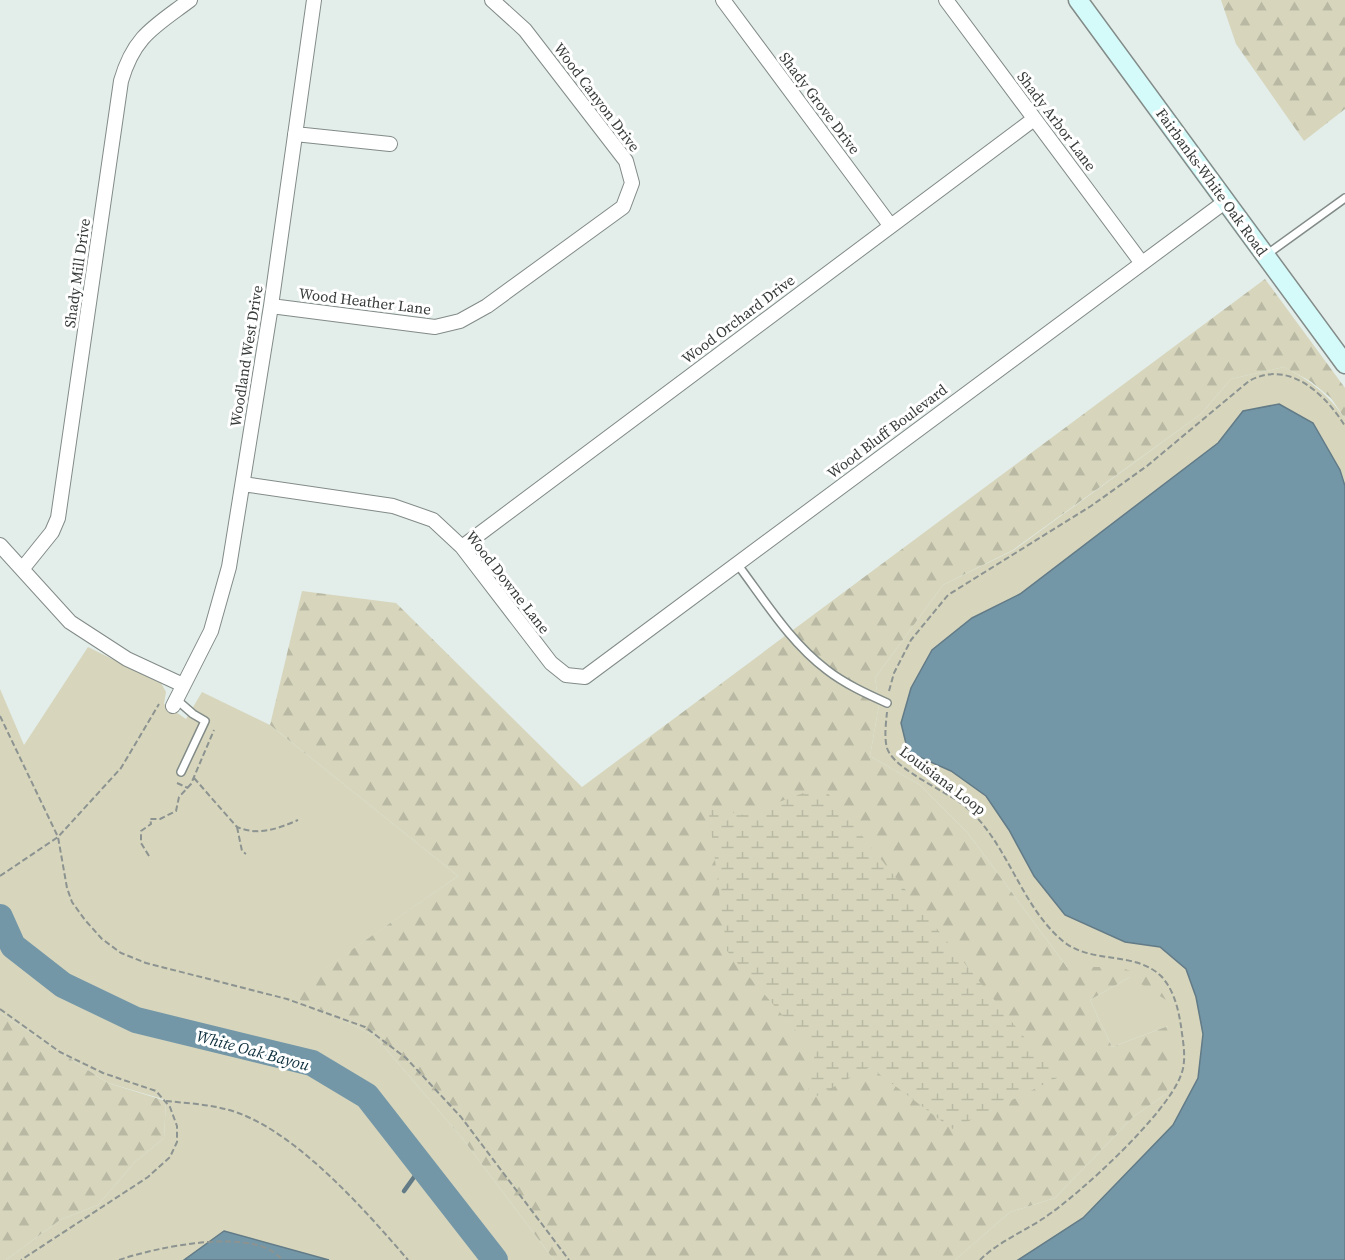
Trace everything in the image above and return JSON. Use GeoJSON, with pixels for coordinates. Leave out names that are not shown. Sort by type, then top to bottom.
{"type":"FeatureCollection","features":[{"type":"Feature","properties":{"kind":"street","name":"Shady Mill Drive"},"geometry":{"type":"LineString","coordinates":[[23,568],[52,532],[58,518],[121,81],[126,64],[139,40],[190,0]]}},
{"type":"Feature","properties":{"kind":"street","name":"Woodland West Drive"},"geometry":{"type":"LineString","coordinates":[[175,703],[211,631],[231,557],[271,306],[314,0]]}},
{"type":"Feature","properties":{"kind":"street","name":"Wood Canyon Drive"},"geometry":{"type":"LineString","coordinates":[[492,0],[525,30],[626,161],[631,175],[632,183],[623,207],[545,263]]}},
{"type":"Feature","properties":{"kind":"street","name":"Shady Grove Drive"},"geometry":{"type":"LineString","coordinates":[[723,0],[890,225]]}},
{"type":"Feature","properties":{"kind":"street","name":"Shady Arbor Lane"},"geometry":{"type":"LineString","coordinates":[[946,0],[1141,262]]}},
{"type":"Feature","properties":{"kind":"street","name":"Fairbanks-White Oak Road"},"geometry":{"type":"LineString","coordinates":[[1078,0],[1345,364]]}},
{"type":"Feature","properties":{"kind":"street","name":"Wood Orchard Drive"},"geometry":{"type":"LineString","coordinates":[[462,547],[1034,119]]}},
{"type":"Feature","properties":{"kind":"street"},"geometry":{"type":"LineString","coordinates":[[295,134],[390,144]]}},
{"type":"Feature","properties":{"kind":"street","name":"Wood Bluff Boulevard"},"geometry":{"type":"LineString","coordinates":[[566,675],[585,677],[599,669],[1141,262],[1226,201]]}},
{"type":"Feature","properties":{"kind":"street","name":"Wood Heather Lane"},"geometry":{"type":"LineString","coordinates":[[271,306],[418,327],[446,326],[487,306],[545,263]]}},
{"type":"Feature","properties":{"kind":"street","name":"Wood Downe Lane"},"geometry":{"type":"LineString","coordinates":[[243,484],[406,509],[433,520],[462,547],[551,663],[566,675]]}},
{"type":"Feature","properties":{"kind":"street"},"geometry":{"type":"LineString","coordinates":[[0,545],[23,568],[57,609],[79,628],[127,659],[183,685]]}},
{"type":"Feature","properties":{"kind":"lane"},"geometry":{"type":"LineString","coordinates":[[1266,255],[1345,198]]}},
{"type":"Feature","properties":{"kind":"lane"},"geometry":{"type":"LineString","coordinates":[[738,565],[790,635],[816,662],[842,680],[887,703]]}},
{"type":"Feature","properties":{"kind":"lane"},"geometry":{"type":"LineString","coordinates":[[175,703],[205,721],[181,772]]}},
{"type":"Feature","properties":{"kind":"path","name":"Louisiana Loop"},"geometry":{"type":"LineString","coordinates":[[980,1260],[1077,1193],[1156,1113],[1176,1086],[1183,1068],[1180,1019],[1172,991],[1158,974],[1139,964],[1078,950],[1048,927],[982,822],[957,800],[892,757],[886,741],[887,703],[894,673],[902,654],[923,624],[948,596],[1091,506],[1147,466],[1249,381],[1267,374],[1295,378],[1313,388],[1328,402],[1345,426]]}},
{"type":"Feature","properties":{"kind":"path"},"geometry":{"type":"LineString","coordinates":[[0,876],[58,837],[121,768],[162,699],[167,698],[175,703]]}},
{"type":"Feature","properties":{"kind":"path"},"geometry":{"type":"LineString","coordinates":[[0,716],[58,837],[67,888],[72,902],[85,920],[122,953],[179,973],[287,999],[364,1027],[406,1058],[461,1117],[569,1260]]}},
{"type":"Feature","properties":{"kind":"path"},"geometry":{"type":"LineString","coordinates":[[149,856],[141,843],[142,828],[152,824],[150,819],[160,819],[173,813],[178,797],[188,788],[194,778],[214,729]]}},
{"type":"Feature","properties":{"kind":"path"},"geometry":{"type":"LineString","coordinates":[[188,788],[177,783],[181,772],[194,778],[237,827],[242,851],[246,854]]}},
{"type":"Feature","properties":{"kind":"path"},"geometry":{"type":"LineString","coordinates":[[237,827],[262,832],[298,820]]}},
{"type":"Feature","properties":{"kind":"path"},"geometry":{"type":"LineString","coordinates":[[0,1009],[60,1052],[103,1073],[156,1091],[170,1107],[177,1126],[177,1142],[170,1157],[148,1177],[21,1260]]}},
{"type":"Feature","properties":{"kind":"path"},"geometry":{"type":"LineString","coordinates":[[165,1100],[227,1109],[275,1130],[359,1204],[408,1260]]}},
{"type":"Feature","properties":{"kind":"path"},"geometry":{"type":"LineString","coordinates":[[119,1260],[173,1245],[237,1243],[260,1246],[282,1260]]}},
{"type":"Feature","properties":{"kind":"green space"},"geometry":{"type":"Polygon","coordinates":[[[1221,0],[1345,0],[1345,109],[1304,141],[1236,44],[1221,0]]]}},
{"type":"Feature","properties":{"kind":"green space"},"geometry":{"type":"Polygon","coordinates":[[[1265,279],[1345,388],[1345,419],[1331,398],[1310,381],[1284,367],[1231,379],[1201,414],[1013,550],[943,585],[875,678],[879,705],[870,756],[920,785],[967,832],[1067,967],[1119,967],[1154,979],[1166,1000],[1130,977],[1090,1000],[1112,1047],[1168,1026],[1177,1057],[1166,1094],[1133,1117],[1055,1198],[1010,1212],[955,1260],[554,1260],[462,1138],[375,1036],[288,994],[458,876],[270,725],[302,591],[396,603],[582,787],[1265,279]]]}},
{"type":"Feature","properties":{"kind":"green space"},"geometry":{"type":"Polygon","coordinates":[[[1284,367],[1318,389],[1345,419],[1345,1260],[955,1260],[1010,1212],[1055,1198],[1133,1117],[1166,1094],[1168,1026],[1112,1047],[1090,1000],[1130,977],[1119,967],[1067,967],[967,832],[920,785],[870,756],[879,705],[875,678],[943,585],[1014,550],[1201,414],[1231,379],[1284,367]]]}},
{"type":"Feature","properties":{"kind":"green space"},"geometry":{"type":"Polygon","coordinates":[[[88,647],[161,683],[166,692],[164,704],[186,719],[202,692],[270,725],[458,876],[289,994],[375,1036],[462,1138],[554,1260],[6,1260],[60,1220],[98,1205],[135,1162],[164,1138],[166,1100],[108,1083],[0,1013],[0,689],[24,745],[88,647]]]}},
{"type":"Feature","properties":{"kind":"green space"},"geometry":{"type":"Polygon","coordinates":[[[822,786],[1057,1078],[952,1129],[870,1067],[806,1102],[815,1053],[727,951],[708,807],[744,815],[822,786]]]}},
{"type":"Feature","properties":{"kind":"green space"},"geometry":{"type":"Polygon","coordinates":[[[0,1013],[108,1083],[166,1101],[164,1138],[135,1162],[98,1205],[60,1220],[6,1260],[0,1260],[0,1013]]]}},
{"type":"Feature","properties":{"kind":"water"},"geometry":{"type":"Polygon","coordinates":[[[1279,404],[1313,423],[1340,470],[1345,486],[1345,1260],[1018,1260],[1083,1218],[1173,1125],[1198,1078],[1203,1034],[1196,997],[1186,969],[1160,947],[1125,942],[1065,915],[1034,876],[1009,830],[986,796],[951,771],[908,752],[901,723],[911,688],[932,650],[972,618],[1020,594],[1218,443],[1243,411],[1279,404]]]}},
{"type":"Feature","properties":{"kind":"water"},"geometry":{"type":"Polygon","coordinates":[[[224,1231],[329,1260],[184,1260],[224,1231]]]}},
{"type":"Feature","properties":{"kind":"waterway","name":"White Oak Bayou"},"geometry":{"type":"LineString","coordinates":[[0,917],[13,946],[63,985],[136,1020],[312,1063],[367,1096],[495,1260]]}},
{"type":"Feature","properties":{"kind":"waterway"},"geometry":{"type":"LineString","coordinates":[[404,1191],[422,1166]]}}]}
